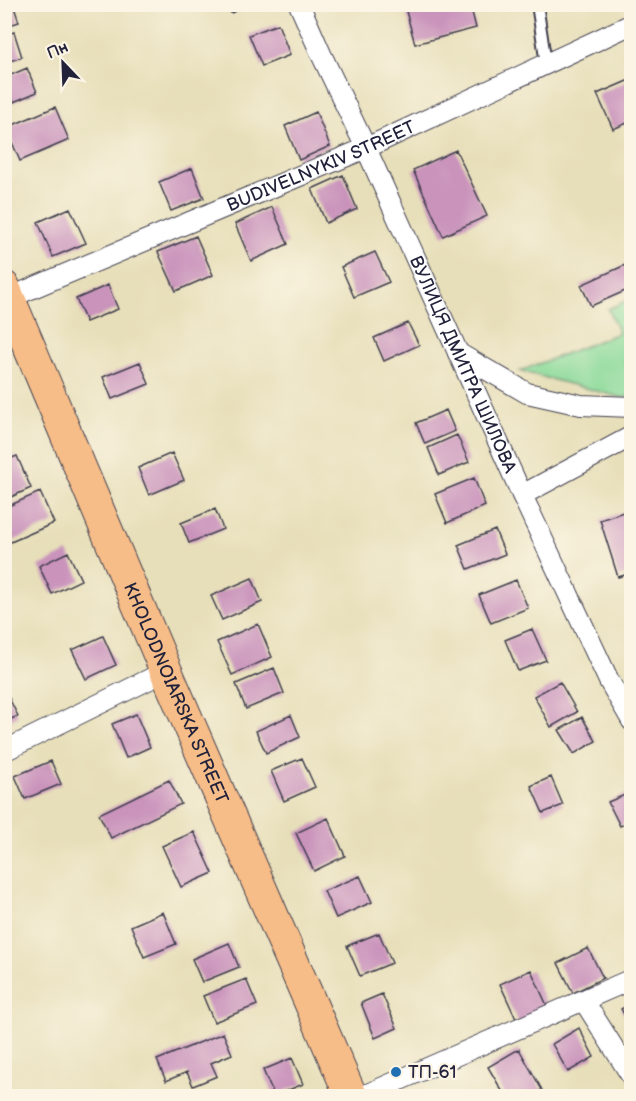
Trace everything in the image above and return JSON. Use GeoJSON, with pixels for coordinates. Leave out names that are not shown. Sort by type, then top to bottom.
{"type":"FeatureCollection","features":[{"type":"Feature","properties":{"kind":"main road","name":"KHOLODNOIARSKA STREET"},"geometry":{"type":"LineString","coordinates":[[6,295],[351,1096]]}},
{"type":"Feature","properties":{"kind":"street","name":"ВУЛИЦЯ ДМИТРА ШИЛОВА"},"geometry":{"type":"LineString","coordinates":[[299,4],[522,495],[609,681],[632,721]]}},
{"type":"Feature","properties":{"kind":"street","name":"BUDIVELNYKIV STREET"},"geometry":{"type":"LineString","coordinates":[[6,295],[366,148],[632,24]]}},
{"type":"Feature","properties":{"kind":"street"},"geometry":{"type":"LineString","coordinates":[[458,353],[527,393],[581,405],[632,406]]}},
{"type":"Feature","properties":{"kind":"street"},"geometry":{"type":"LineString","coordinates":[[522,495],[632,436]]}},
{"type":"Feature","properties":{"kind":"street"},"geometry":{"type":"LineString","coordinates":[[4,751],[166,671]]}},
{"type":"Feature","properties":{"kind":"street"},"geometry":{"type":"LineString","coordinates":[[363,1096],[632,980]]}},
{"type":"Feature","properties":{"kind":"street"},"geometry":{"type":"LineString","coordinates":[[584,1001],[632,1077]]}},
{"type":"Feature","properties":{"kind":"lane"},"geometry":{"type":"LineString","coordinates":[[537,4],[546,64]]}},
{"type":"Feature","properties":{"kind":"green space"},"geometry":{"type":"Polygon","coordinates":[[[631,299],[631,396],[623,398],[520,371],[619,333],[608,309],[631,299]]]}},
{"type":"Feature","properties":{"kind":"building"},"geometry":{"type":"Polygon","coordinates":[[[4,4],[13,4],[19,22],[4,27],[4,4]]]}},
{"type":"Feature","properties":{"kind":"building"},"geometry":{"type":"Polygon","coordinates":[[[227,4],[252,4],[231,13],[227,4]]]}},
{"type":"Feature","properties":{"kind":"building"},"geometry":{"type":"Polygon","coordinates":[[[404,4],[470,4],[476,28],[415,44],[404,4]]]}},
{"type":"Feature","properties":{"kind":"building"},"geometry":{"type":"Polygon","coordinates":[[[278,24],[290,55],[262,66],[249,35],[278,24]]]}},
{"type":"Feature","properties":{"kind":"building"},"geometry":{"type":"Polygon","coordinates":[[[14,32],[22,57],[4,63],[4,35],[14,32]]]}},
{"type":"Feature","properties":{"kind":"building"},"geometry":{"type":"Polygon","coordinates":[[[27,68],[37,92],[4,106],[4,78],[27,68]]]}},
{"type":"Feature","properties":{"kind":"building"},"geometry":{"type":"Polygon","coordinates":[[[632,79],[632,121],[613,129],[597,94],[632,79]]]}},
{"type":"Feature","properties":{"kind":"building"},"geometry":{"type":"Polygon","coordinates":[[[55,107],[69,140],[20,161],[6,128],[55,107]]]}},
{"type":"Feature","properties":{"kind":"building"},"geometry":{"type":"Polygon","coordinates":[[[316,112],[330,146],[299,160],[285,126],[316,112]]]}},
{"type":"Feature","properties":{"kind":"building"},"geometry":{"type":"Polygon","coordinates":[[[456,150],[487,216],[443,236],[413,170],[456,150]]]}},
{"type":"Feature","properties":{"kind":"building"},"geometry":{"type":"Polygon","coordinates":[[[192,168],[204,198],[171,211],[159,182],[192,168]]]}},
{"type":"Feature","properties":{"kind":"building"},"geometry":{"type":"Polygon","coordinates":[[[343,175],[357,209],[326,223],[312,189],[343,175]]]}},
{"type":"Feature","properties":{"kind":"building"},"geometry":{"type":"Polygon","coordinates":[[[272,207],[288,244],[251,261],[235,224],[272,207]]]}},
{"type":"Feature","properties":{"kind":"building"},"geometry":{"type":"Polygon","coordinates":[[[70,208],[86,243],[53,257],[38,222],[70,208]]]}},
{"type":"Feature","properties":{"kind":"building"},"geometry":{"type":"Polygon","coordinates":[[[196,236],[213,275],[176,291],[158,252],[196,236]]]}},
{"type":"Feature","properties":{"kind":"building"},"geometry":{"type":"Polygon","coordinates":[[[375,252],[389,282],[354,297],[341,267],[375,252]]]}},
{"type":"Feature","properties":{"kind":"building"},"geometry":{"type":"Polygon","coordinates":[[[632,262],[632,288],[591,306],[581,285],[632,262]]]}},
{"type":"Feature","properties":{"kind":"building"},"geometry":{"type":"Polygon","coordinates":[[[108,285],[118,309],[86,322],[76,299],[108,285]]]}},
{"type":"Feature","properties":{"kind":"building"},"geometry":{"type":"Polygon","coordinates":[[[408,323],[419,345],[384,361],[374,338],[408,323]]]}},
{"type":"Feature","properties":{"kind":"building"},"geometry":{"type":"Polygon","coordinates":[[[140,362],[149,384],[112,399],[103,377],[140,362]]]}},
{"type":"Feature","properties":{"kind":"building"},"geometry":{"type":"Polygon","coordinates":[[[446,410],[455,431],[425,444],[416,423],[446,410]]]}},
{"type":"Feature","properties":{"kind":"building"},"geometry":{"type":"Polygon","coordinates":[[[457,435],[469,462],[439,475],[428,448],[457,435]]]}},
{"type":"Feature","properties":{"kind":"building"},"geometry":{"type":"Polygon","coordinates":[[[172,453],[184,480],[149,495],[138,468],[172,453]]]}},
{"type":"Feature","properties":{"kind":"building"},"geometry":{"type":"Polygon","coordinates":[[[17,456],[31,488],[4,500],[4,461],[17,456]]]}},
{"type":"Feature","properties":{"kind":"building"},"geometry":{"type":"Polygon","coordinates":[[[474,478],[485,506],[447,523],[435,494],[474,478]]]}},
{"type":"Feature","properties":{"kind":"building"},"geometry":{"type":"Polygon","coordinates":[[[40,492],[54,523],[4,545],[4,508],[40,492]]]}},
{"type":"Feature","properties":{"kind":"building"},"geometry":{"type":"Polygon","coordinates":[[[215,509],[223,529],[189,543],[181,523],[215,509]]]}},
{"type":"Feature","properties":{"kind":"building"},"geometry":{"type":"Polygon","coordinates":[[[632,509],[632,573],[618,577],[600,520],[632,509]]]}},
{"type":"Feature","properties":{"kind":"building"},"geometry":{"type":"Polygon","coordinates":[[[495,530],[505,554],[468,569],[458,545],[495,530]]]}},
{"type":"Feature","properties":{"kind":"building"},"geometry":{"type":"Polygon","coordinates":[[[68,552],[81,580],[52,594],[39,566],[68,552]]]}},
{"type":"Feature","properties":{"kind":"building"},"geometry":{"type":"Polygon","coordinates":[[[252,578],[262,602],[222,620],[211,596],[252,578]]]}},
{"type":"Feature","properties":{"kind":"building"},"geometry":{"type":"Polygon","coordinates":[[[516,580],[528,608],[491,623],[479,595],[516,580]]]}},
{"type":"Feature","properties":{"kind":"building"},"geometry":{"type":"Polygon","coordinates":[[[258,624],[272,657],[232,675],[217,642],[258,624]]]}},
{"type":"Feature","properties":{"kind":"building"},"geometry":{"type":"Polygon","coordinates":[[[532,629],[546,660],[518,671],[505,640],[532,629]]]}},
{"type":"Feature","properties":{"kind":"building"},"geometry":{"type":"Polygon","coordinates":[[[103,636],[116,665],[86,679],[72,650],[103,636]]]}},
{"type":"Feature","properties":{"kind":"building"},"geometry":{"type":"Polygon","coordinates":[[[274,668],[284,693],[246,709],[236,684],[274,668]]]}},
{"type":"Feature","properties":{"kind":"building"},"geometry":{"type":"Polygon","coordinates":[[[560,682],[577,712],[551,727],[534,696],[560,682]]]}},
{"type":"Feature","properties":{"kind":"building"},"geometry":{"type":"Polygon","coordinates":[[[4,688],[18,716],[4,722],[4,688]]]}},
{"type":"Feature","properties":{"kind":"building"},"geometry":{"type":"Polygon","coordinates":[[[136,714],[150,747],[126,758],[112,724],[136,714]]]}},
{"type":"Feature","properties":{"kind":"building"},"geometry":{"type":"Polygon","coordinates":[[[291,715],[300,737],[266,753],[256,731],[291,715]]]}},
{"type":"Feature","properties":{"kind":"building"},"geometry":{"type":"Polygon","coordinates":[[[582,717],[596,741],[574,754],[559,730],[582,717]]]}},
{"type":"Feature","properties":{"kind":"building"},"geometry":{"type":"Polygon","coordinates":[[[302,758],[315,787],[284,801],[271,771],[302,758]]]}},
{"type":"Feature","properties":{"kind":"building"},"geometry":{"type":"Polygon","coordinates":[[[51,761],[61,784],[25,799],[15,776],[51,761]]]}},
{"type":"Feature","properties":{"kind":"building"},"geometry":{"type":"Polygon","coordinates":[[[551,777],[563,805],[543,813],[531,786],[551,777]]]}},
{"type":"Feature","properties":{"kind":"building"},"geometry":{"type":"Polygon","coordinates":[[[169,780],[181,804],[111,838],[99,814],[169,780]]]}},
{"type":"Feature","properties":{"kind":"building"},"geometry":{"type":"Polygon","coordinates":[[[632,792],[632,820],[620,826],[608,802],[632,792]]]}},
{"type":"Feature","properties":{"kind":"building"},"geometry":{"type":"Polygon","coordinates":[[[328,818],[345,856],[314,871],[296,833],[328,818]]]}},
{"type":"Feature","properties":{"kind":"building"},"geometry":{"type":"Polygon","coordinates":[[[194,832],[213,873],[181,887],[162,846],[194,832]]]}},
{"type":"Feature","properties":{"kind":"building"},"geometry":{"type":"Polygon","coordinates":[[[360,876],[372,902],[336,918],[324,891],[360,876]]]}},
{"type":"Feature","properties":{"kind":"building"},"geometry":{"type":"Polygon","coordinates":[[[163,912],[176,944],[144,957],[131,926],[163,912]]]}},
{"type":"Feature","properties":{"kind":"building"},"geometry":{"type":"Polygon","coordinates":[[[379,933],[392,963],[360,976],[347,946],[379,933]]]}},
{"type":"Feature","properties":{"kind":"building"},"geometry":{"type":"Polygon","coordinates":[[[229,943],[239,967],[202,982],[192,959],[229,943]]]}},
{"type":"Feature","properties":{"kind":"building"},"geometry":{"type":"Polygon","coordinates":[[[588,948],[603,978],[573,993],[558,963],[588,948]]]}},
{"type":"Feature","properties":{"kind":"building"},"geometry":{"type":"Polygon","coordinates":[[[531,970],[548,1008],[518,1023],[500,984],[531,970]]]}},
{"type":"Feature","properties":{"kind":"building"},"geometry":{"type":"Polygon","coordinates":[[[246,979],[257,1005],[214,1022],[203,996],[246,979]]]}},
{"type":"Feature","properties":{"kind":"building"},"geometry":{"type":"Polygon","coordinates":[[[382,994],[397,1028],[375,1038],[361,1003],[382,994]]]}},
{"type":"Feature","properties":{"kind":"building"},"geometry":{"type":"Polygon","coordinates":[[[632,1003],[632,1027],[621,1009],[632,1003]]]}},
{"type":"Feature","properties":{"kind":"building"},"geometry":{"type":"Polygon","coordinates":[[[579,1028],[594,1057],[568,1072],[552,1044],[579,1028]]]}},
{"type":"Feature","properties":{"kind":"building"},"geometry":{"type":"Polygon","coordinates":[[[223,1033],[232,1054],[211,1063],[217,1076],[193,1086],[187,1072],[166,1081],[157,1060],[223,1033]]]}},
{"type":"Feature","properties":{"kind":"building"},"geometry":{"type":"Polygon","coordinates":[[[519,1049],[542,1090],[530,1096],[505,1096],[488,1067],[519,1049]]]}},
{"type":"Feature","properties":{"kind":"building"},"geometry":{"type":"Polygon","coordinates":[[[292,1058],[303,1084],[274,1096],[263,1070],[292,1058]]]}},
{"type":"Feature","properties":{"kind":"place","name":"ТП-61"},"geometry":{"type":"Point","coordinates":[396,1072]}}]}
